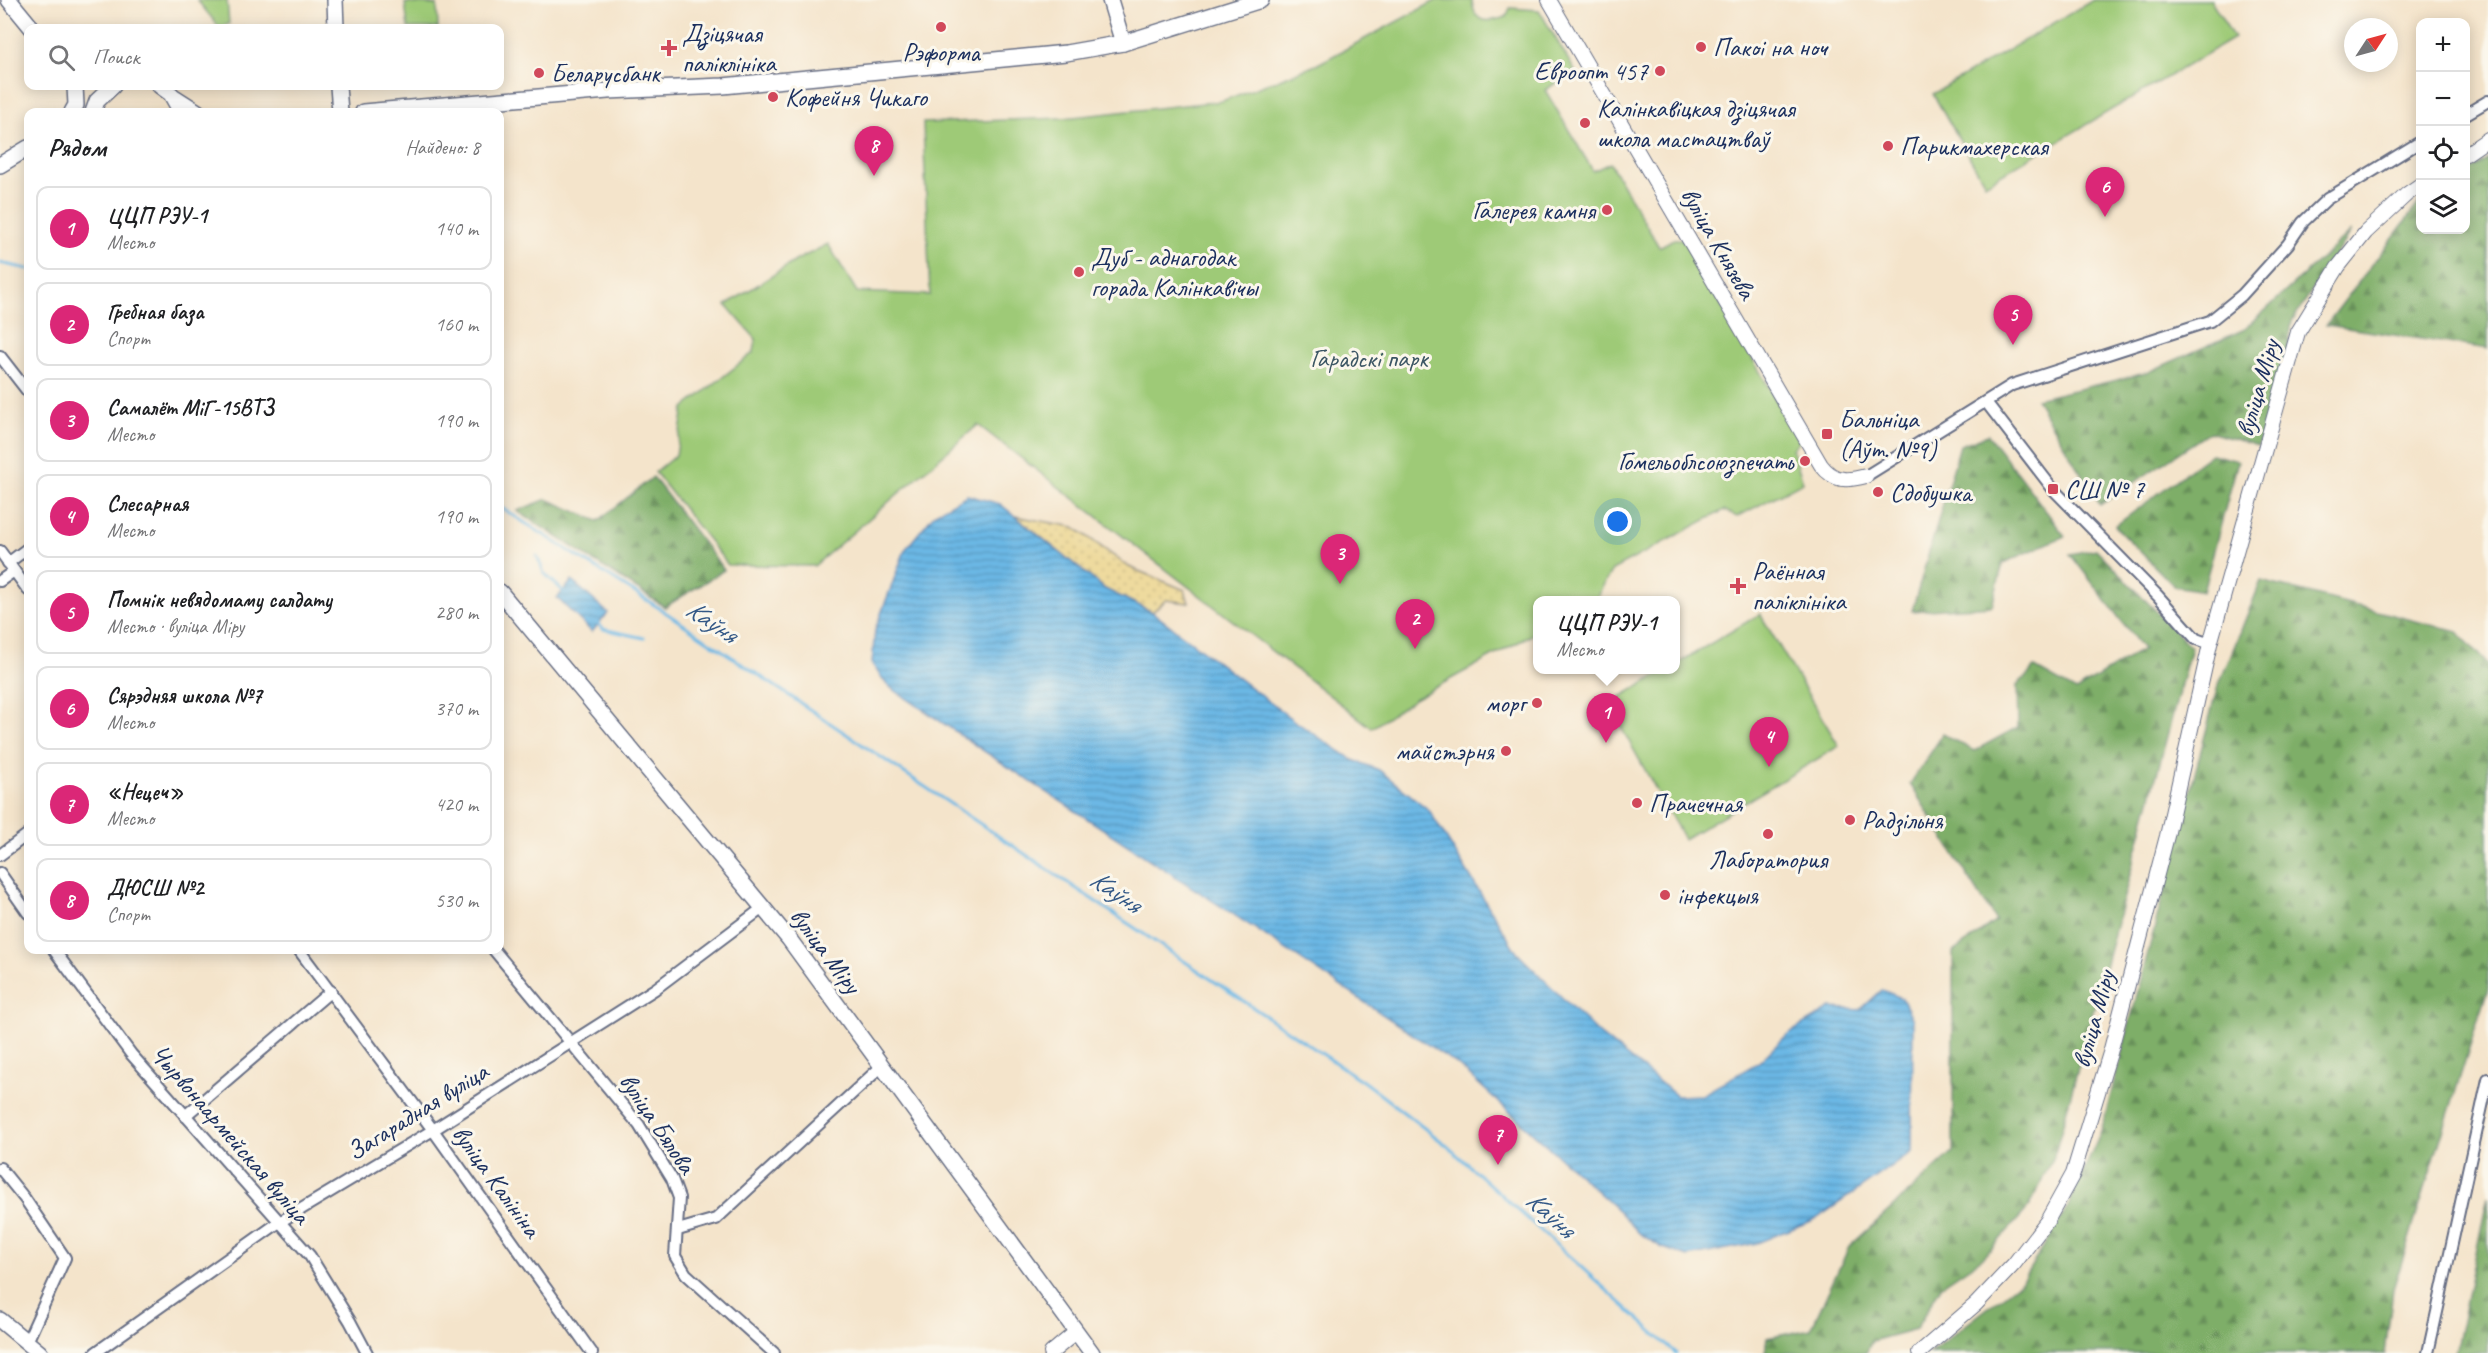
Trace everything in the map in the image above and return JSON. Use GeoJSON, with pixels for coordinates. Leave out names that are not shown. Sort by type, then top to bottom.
{"type":"FeatureCollection","features":[{"type":"Feature","properties":{"kind":"main road"},"geometry":{"type":"LineString","coordinates":[[9,0],[29,24]]}},
{"type":"Feature","properties":{"kind":"main road"},"geometry":{"type":"LineString","coordinates":[[335,0],[336,24]]}},
{"type":"Feature","properties":{"kind":"main road"},"geometry":{"type":"LineString","coordinates":[[1110,0],[1123,43]]}},
{"type":"Feature","properties":{"kind":"main road"},"geometry":{"type":"LineString","coordinates":[[410,108],[608,91],[723,86],[1066,53],[1123,43],[1261,0]]}},
{"type":"Feature","properties":{"kind":"main road"},"geometry":{"type":"LineString","coordinates":[[74,108],[77,90]]}},
{"type":"Feature","properties":{"kind":"main road"},"geometry":{"type":"LineString","coordinates":[[80,90],[91,108]]}},
{"type":"Feature","properties":{"kind":"main road"},"geometry":{"type":"LineString","coordinates":[[94,108],[97,101],[109,90]]}},
{"type":"Feature","properties":{"kind":"main road"},"geometry":{"type":"LineString","coordinates":[[166,90],[178,108]]}},
{"type":"Feature","properties":{"kind":"main road"},"geometry":{"type":"LineString","coordinates":[[166,90],[192,108]]}},
{"type":"Feature","properties":{"kind":"main road"},"geometry":{"type":"LineString","coordinates":[[338,90],[340,108]]}},
{"type":"Feature","properties":{"kind":"main road"},"geometry":{"type":"LineString","coordinates":[[0,165],[24,150]]}},
{"type":"Feature","properties":{"kind":"main road","name":"вуліца Міру"},"geometry":{"type":"LineString","coordinates":[[504,597],[789,939],[1092,1353]]}},
{"type":"Feature","properties":{"kind":"main road"},"geometry":{"type":"LineString","coordinates":[[0,1320],[40,1353]]}},
{"type":"Feature","properties":{"kind":"street","name":"вуліца Князева"},"geometry":{"type":"LineString","coordinates":[[1549,0],[1821,465],[1829,475],[1842,480],[1866,476]]}},
{"type":"Feature","properties":{"kind":"street"},"geometry":{"type":"LineString","coordinates":[[2470,112],[2488,101]]}},
{"type":"Feature","properties":{"kind":"street"},"geometry":{"type":"LineString","coordinates":[[2470,151],[2488,139]]}},
{"type":"Feature","properties":{"kind":"street"},"geometry":{"type":"LineString","coordinates":[[1866,476],[2012,385],[2210,321],[2242,295],[2288,244],[2303,222],[2327,200],[2416,145]]}},
{"type":"Feature","properties":{"kind":"street","name":"вуліца Міру"},"geometry":{"type":"LineString","coordinates":[[1919,1353],[1976,1304],[2014,1264],[2047,1221],[2073,1174],[2110,1053],[2167,836],[2210,644],[2298,332],[2333,274],[2366,232],[2416,188]]}},
{"type":"Feature","properties":{"kind":"street"},"geometry":{"type":"LineString","coordinates":[[0,356],[24,387]]}},
{"type":"Feature","properties":{"kind":"street"},"geometry":{"type":"LineString","coordinates":[[1986,402],[2053,489],[2158,596],[2196,639],[2210,644]]}},
{"type":"Feature","properties":{"kind":"street"},"geometry":{"type":"LineString","coordinates":[[0,551],[24,585]]}},
{"type":"Feature","properties":{"kind":"street"},"geometry":{"type":"LineString","coordinates":[[0,581],[24,552]]}},
{"type":"Feature","properties":{"kind":"street"},"geometry":{"type":"LineString","coordinates":[[0,855],[24,837]]}},
{"type":"Feature","properties":{"kind":"street"},"geometry":{"type":"LineString","coordinates":[[0,873],[24,907]]}},
{"type":"Feature","properties":{"kind":"street","name":"Загарадная вуліца"},"geometry":{"type":"LineString","coordinates":[[95,1353],[278,1223],[432,1130],[655,989],[764,907]]}},
{"type":"Feature","properties":{"kind":"street","name":"Чырвонаармейская вуліца"},"geometry":{"type":"LineString","coordinates":[[57,954],[131,1054],[278,1223],[310,1256],[367,1353]]}},
{"type":"Feature","properties":{"kind":"street","name":"вуліца Калініна"},"geometry":{"type":"LineString","coordinates":[[302,954],[592,1353]]}},
{"type":"Feature","properties":{"kind":"street","name":"вуліца Бялова"},"geometry":{"type":"LineString","coordinates":[[497,954],[571,1040],[639,1125],[672,1179],[679,1198],[675,1256],[686,1274],[774,1353]]}},
{"type":"Feature","properties":{"kind":"street"},"geometry":{"type":"LineString","coordinates":[[185,1116],[331,991]]}},
{"type":"Feature","properties":{"kind":"street"},"geometry":{"type":"LineString","coordinates":[[678,1230],[716,1219],[882,1066]]}},
{"type":"Feature","properties":{"kind":"street"},"geometry":{"type":"LineString","coordinates":[[2428,1353],[2488,1079]]}},
{"type":"Feature","properties":{"kind":"street"},"geometry":{"type":"LineString","coordinates":[[0,1168],[25,1199],[65,1258],[27,1342]]}},
{"type":"Feature","properties":{"kind":"street"},"geometry":{"type":"LineString","coordinates":[[1051,1353],[1076,1332]]}},
{"type":"Feature","properties":{"kind":"green space"},"geometry":{"type":"Polygon","coordinates":[[[197,0],[227,0],[229,24],[217,24],[197,0]]]}},
{"type":"Feature","properties":{"kind":"green space","name":"Гарадскі парк"},"geometry":{"type":"Polygon","coordinates":[[[1437,0],[1472,0],[1475,14],[1487,21],[1506,17],[1510,8],[1539,10],[1575,71],[1545,90],[1593,171],[1610,163],[1659,247],[1674,239],[1683,239],[1800,441],[1792,449],[1803,482],[1737,517],[1724,510],[1612,570],[1597,596],[1533,596],[1533,634],[1416,698],[1372,728],[978,425],[814,566],[728,565],[655,472],[676,455],[684,408],[754,352],[756,339],[726,305],[797,260],[828,244],[857,292],[930,295],[923,123],[1064,118],[1222,101],[1316,65],[1437,0]]]}},
{"type":"Feature","properties":{"kind":"green space"},"geometry":{"type":"Polygon","coordinates":[[[2093,0],[2211,0],[2234,38],[1985,184],[1933,94],[2093,0]]]}},
{"type":"Feature","properties":{"kind":"green space"},"geometry":{"type":"Polygon","coordinates":[[[405,3],[437,5],[438,24],[408,24],[405,3]]]}},
{"type":"Feature","properties":{"kind":"green space"},"geometry":{"type":"Polygon","coordinates":[[[2488,159],[2488,349],[2326,325],[2416,207],[2416,234],[2470,234],[2470,170],[2488,159]]]}},
{"type":"Feature","properties":{"kind":"green space"},"geometry":{"type":"Polygon","coordinates":[[[2351,231],[2292,321],[2288,349],[2258,446],[2210,432],[2100,505],[2036,399],[2146,373],[2245,329],[2351,231]]]}},
{"type":"Feature","properties":{"kind":"green space"},"geometry":{"type":"Polygon","coordinates":[[[1988,435],[2065,536],[2003,563],[1992,606],[1912,611],[1960,445],[1988,435]]]}},
{"type":"Feature","properties":{"kind":"green space"},"geometry":{"type":"Polygon","coordinates":[[[2211,454],[2238,461],[2203,591],[2174,586],[2115,526],[2211,454]]]}},
{"type":"Feature","properties":{"kind":"green space"},"geometry":{"type":"Polygon","coordinates":[[[653,477],[724,570],[665,607],[517,511],[547,499],[598,521],[653,477]]]}},
{"type":"Feature","properties":{"kind":"green space"},"geometry":{"type":"Polygon","coordinates":[[[2096,549],[2191,647],[2056,1150],[2030,1206],[1985,1256],[1941,1286],[1916,1329],[1872,1341],[1866,1353],[1765,1353],[1767,1338],[1811,1329],[1849,1247],[1953,1152],[1953,952],[1996,921],[1910,784],[1943,734],[1974,751],[2018,727],[2017,685],[2035,668],[2076,691],[2143,649],[2070,554],[2096,549]]]}},
{"type":"Feature","properties":{"kind":"green space"},"geometry":{"type":"Polygon","coordinates":[[[2261,581],[2458,632],[2488,665],[2488,988],[2393,1290],[2385,1353],[1930,1353],[2022,1281],[2067,1209],[2101,1132],[2217,689],[2261,581]]]}},
{"type":"Feature","properties":{"kind":"green space"},"geometry":{"type":"Polygon","coordinates":[[[1760,614],[1839,746],[1684,839],[1608,704],[1660,674],[1680,674],[1680,662],[1760,614]]]}},
{"type":"Feature","properties":{"kind":"green space"},"geometry":{"type":"Polygon","coordinates":[[[2488,1196],[2488,1353],[2455,1353],[2488,1196]]]}},
{"type":"Feature","properties":{"kind":"sand"},"geometry":{"type":"Polygon","coordinates":[[[1015,516],[1074,527],[1129,567],[1185,590],[1189,603],[1166,600],[1152,612],[1105,589],[1015,516]]]}},
{"type":"Feature","properties":{"kind":"water"},"geometry":{"type":"Polygon","coordinates":[[[967,495],[1000,504],[1105,589],[1152,612],[1293,720],[1353,760],[1379,770],[1429,810],[1517,953],[1599,1034],[1677,1096],[1702,1095],[1759,1062],[1788,1034],[1831,1008],[1860,1010],[1882,990],[1902,998],[1913,1020],[1912,1152],[1816,1219],[1757,1243],[1688,1257],[1661,1247],[1639,1233],[1620,1212],[1458,1065],[887,685],[872,664],[875,630],[905,550],[935,513],[967,495]]]}},
{"type":"Feature","properties":{"kind":"water"},"geometry":{"type":"Polygon","coordinates":[[[572,581],[608,613],[592,632],[557,598],[572,581]]]}},
{"type":"Feature","properties":{"kind":"waterway","name":"Каўня"},"geometry":{"type":"LineString","coordinates":[[0,263],[24,268]]}},
{"type":"Feature","properties":{"kind":"waterway","name":"Каўня"},"geometry":{"type":"LineString","coordinates":[[504,510],[659,608],[1364,1082],[1445,1144],[1676,1353]]}},
{"type":"Feature","properties":{"kind":"waterway"},"geometry":{"type":"LineString","coordinates":[[537,556],[544,573],[564,592]]}},
{"type":"Feature","properties":{"kind":"waterway"},"geometry":{"type":"LineString","coordinates":[[598,623],[603,629],[644,638]]}},
{"type":"Feature","properties":{"kind":"place","name":"Рэформа"},"geometry":{"type":"Point","coordinates":[941,27]}},
{"type":"Feature","properties":{"kind":"place","name":"Пакоі на ноч"},"geometry":{"type":"Point","coordinates":[1701,47]}},
{"type":"Feature","properties":{"kind":"place","name":"Дзіцячая паліклініка"},"geometry":{"type":"Point","coordinates":[669,48]}},
{"type":"Feature","properties":{"kind":"place","name":"Евроопт 457"},"geometry":{"type":"Point","coordinates":[1660,71]}},
{"type":"Feature","properties":{"kind":"place","name":"Беларусбанк"},"geometry":{"type":"Point","coordinates":[539,73]}},
{"type":"Feature","properties":{"kind":"place","name":"Кофейня Чикаго"},"geometry":{"type":"Point","coordinates":[773,97]}},
{"type":"Feature","properties":{"kind":"place","name":"Калінкавіцкая дзіцячая школа мастацтваў"},"geometry":{"type":"Point","coordinates":[1585,123]}},
{"type":"Feature","properties":{"kind":"place","name":"Парикмахерская"},"geometry":{"type":"Point","coordinates":[1888,146]}},
{"type":"Feature","properties":{"kind":"place","name":"ДЮСШ №2"},"geometry":{"type":"Point","coordinates":[874,176]}},
{"type":"Feature","properties":{"kind":"place","name":"Галерея камня"},"geometry":{"type":"Point","coordinates":[1607,210]}},
{"type":"Feature","properties":{"kind":"place","name":"Сярэдняя школа №7"},"geometry":{"type":"Point","coordinates":[2105,217]}},
{"type":"Feature","properties":{"kind":"place","name":"Дуб - аднагодак горада Калінкавічы"},"geometry":{"type":"Point","coordinates":[1079,272]}},
{"type":"Feature","properties":{"kind":"place","name":"Помнік невядомаму салдату"},"geometry":{"type":"Point","coordinates":[2013,345]}},
{"type":"Feature","properties":{"kind":"place","name":"Бальніца (Аўт. №9)"},"geometry":{"type":"Point","coordinates":[1827,434]}},
{"type":"Feature","properties":{"kind":"place","name":"Гомельоблсоюзпечать"},"geometry":{"type":"Point","coordinates":[1805,461]}},
{"type":"Feature","properties":{"kind":"place","name":"СШ № 7"},"geometry":{"type":"Point","coordinates":[2053,489]}},
{"type":"Feature","properties":{"kind":"place","name":"Сдобушка"},"geometry":{"type":"Point","coordinates":[1878,492]}},
{"type":"Feature","properties":{"kind":"place","name":"Самалёт МіГ-15ВТЗ"},"geometry":{"type":"Point","coordinates":[1340,584]}},
{"type":"Feature","properties":{"kind":"place","name":"Раённая паліклініка"},"geometry":{"type":"Point","coordinates":[1738,586]}},
{"type":"Feature","properties":{"kind":"place","name":"Гребная база"},"geometry":{"type":"Point","coordinates":[1415,649]}},
{"type":"Feature","properties":{"kind":"place","name":"морг"},"geometry":{"type":"Point","coordinates":[1537,703]}},
{"type":"Feature","properties":{"kind":"place","name":"ЦЦП РЭУ-1"},"geometry":{"type":"Point","coordinates":[1606,743]}},
{"type":"Feature","properties":{"kind":"place","name":"майстэрня"},"geometry":{"type":"Point","coordinates":[1506,751]}},
{"type":"Feature","properties":{"kind":"place","name":"Слесарная"},"geometry":{"type":"Point","coordinates":[1769,767]}},
{"type":"Feature","properties":{"kind":"place","name":"Прачечная"},"geometry":{"type":"Point","coordinates":[1637,803]}},
{"type":"Feature","properties":{"kind":"place","name":"Радзільня"},"geometry":{"type":"Point","coordinates":[1850,820]}},
{"type":"Feature","properties":{"kind":"place","name":"Лаборатория"},"geometry":{"type":"Point","coordinates":[1768,834]}},
{"type":"Feature","properties":{"kind":"place","name":"інфекцыя"},"geometry":{"type":"Point","coordinates":[1665,895]}},
{"type":"Feature","properties":{"kind":"place","name":"«Нецеч»"},"geometry":{"type":"Point","coordinates":[1498,1165]}}]}
